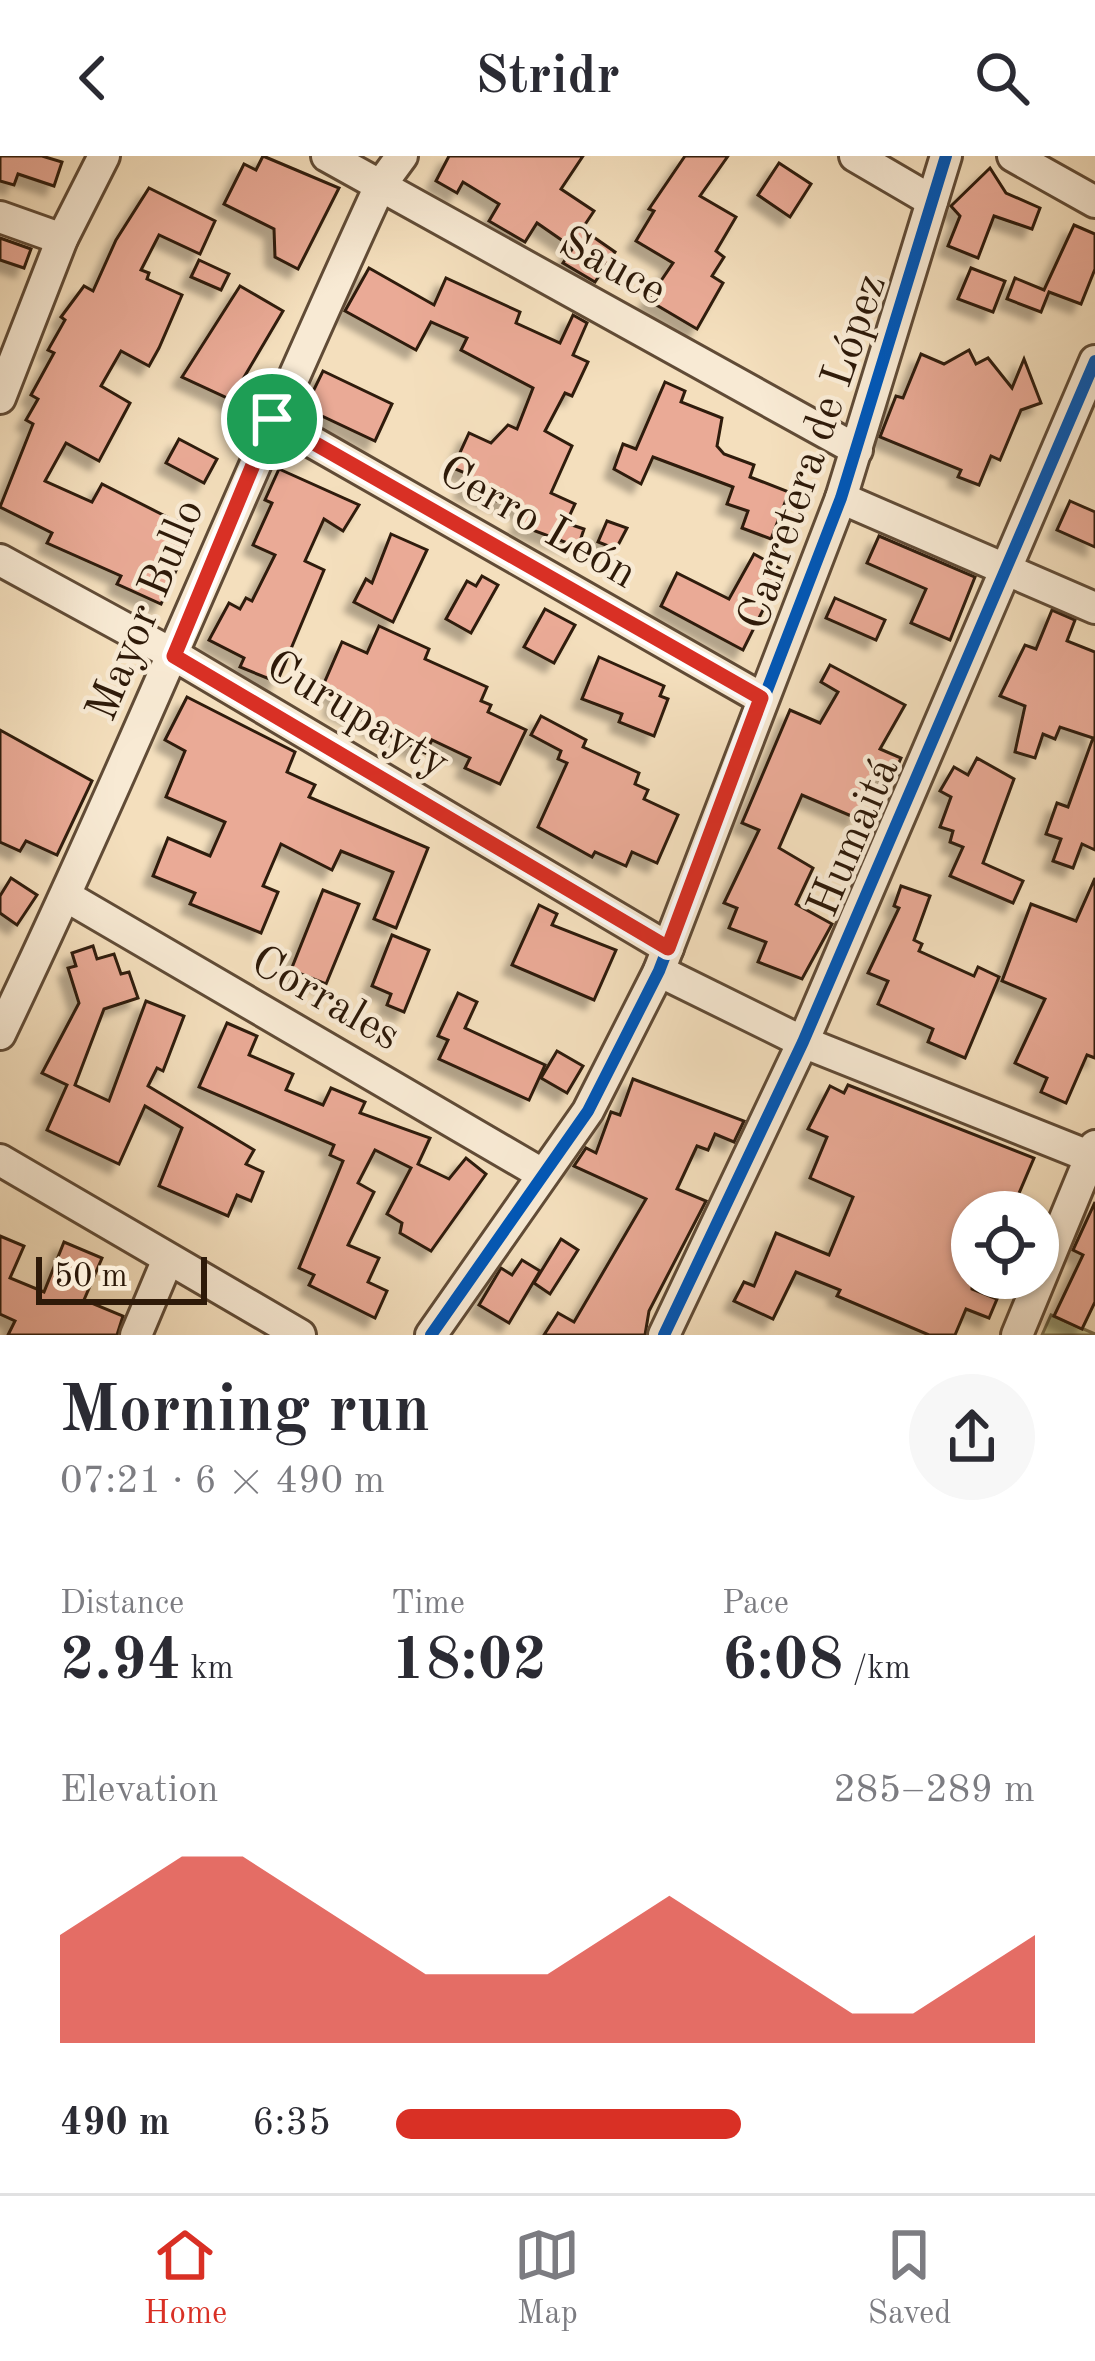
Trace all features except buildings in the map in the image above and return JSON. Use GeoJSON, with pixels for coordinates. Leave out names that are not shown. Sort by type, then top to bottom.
{"type":"FeatureCollection","features":[{"type":"Feature","properties":{"kind":"street"},"geometry":{"type":"LineString","coordinates":[[0,398],[62,239],[104,156]]}},
{"type":"Feature","properties":{"kind":"street","name":"Sauce"},"geometry":{"type":"LineString","coordinates":[[327,156],[857,450]]}},
{"type":"Feature","properties":{"kind":"street","name":"Mayor Bullo"},"geometry":{"type":"LineString","coordinates":[[0,1034],[174,656],[272,419],[380,186],[402,156]]}},
{"type":"Feature","properties":{"kind":"street"},"geometry":{"type":"LineString","coordinates":[[855,156],[932,201]]}},
{"type":"Feature","properties":{"kind":"street","name":"Carretera de López"},"geometry":{"type":"LineString","coordinates":[[431,1335],[587,1111],[664,960],[841,498],[946,156]]}},
{"type":"Feature","properties":{"kind":"street"},"geometry":{"type":"LineString","coordinates":[[1013,156],[1053,166],[1095,202]]}},
{"type":"Feature","properties":{"kind":"street"},"geometry":{"type":"LineString","coordinates":[[0,217],[62,239]]}},
{"type":"Feature","properties":{"kind":"street","name":"Humaitá"},"geometry":{"type":"LineString","coordinates":[[664,1335],[803,1042],[1095,361]]}},
{"type":"Feature","properties":{"kind":"street","name":"Cerro León"},"geometry":{"type":"LineString","coordinates":[[272,419],[761,698]]}},
{"type":"Feature","properties":{"kind":"street"},"geometry":{"type":"LineString","coordinates":[[841,498],[1095,608]]}},
{"type":"Feature","properties":{"kind":"street","name":"Curupayty"},"geometry":{"type":"LineString","coordinates":[[0,560],[174,656],[803,1042],[1093,1152]]}},
{"type":"Feature","properties":{"kind":"street","name":"Corrales"},"geometry":{"type":"LineString","coordinates":[[66,896],[542,1174]]}},
{"type":"Feature","properties":{"kind":"street"},"geometry":{"type":"LineString","coordinates":[[1017,1335],[1093,1152]]}},
{"type":"Feature","properties":{"kind":"street"},"geometry":{"type":"LineString","coordinates":[[0,1160],[300,1335]]}},
{"type":"Feature","properties":{"kind":"street"},"geometry":{"type":"LineString","coordinates":[[136,1335],[168,1258]]}},
{"type":"Feature","properties":{"kind":"shaded area"},"geometry":{"type":"Polygon","coordinates":[[[1051,1315],[1095,1334],[1095,1335],[1042,1335],[1051,1315]]]}},
{"type":"Feature","properties":{"kind":"cycle path"},"geometry":{"type":"LineString","coordinates":[[431,1335],[588,1111],[659,971],[841,498],[946,156]]}},
{"type":"Feature","properties":{"kind":"cycle path"},"geometry":{"type":"LineString","coordinates":[[664,1335],[803,1042],[1095,361]]}},
{"type":"Feature","properties":{"kind":"route"},"geometry":{"type":"LineString","coordinates":[[272,419],[761,698],[668,948],[174,656],[272,419]]}}]}
